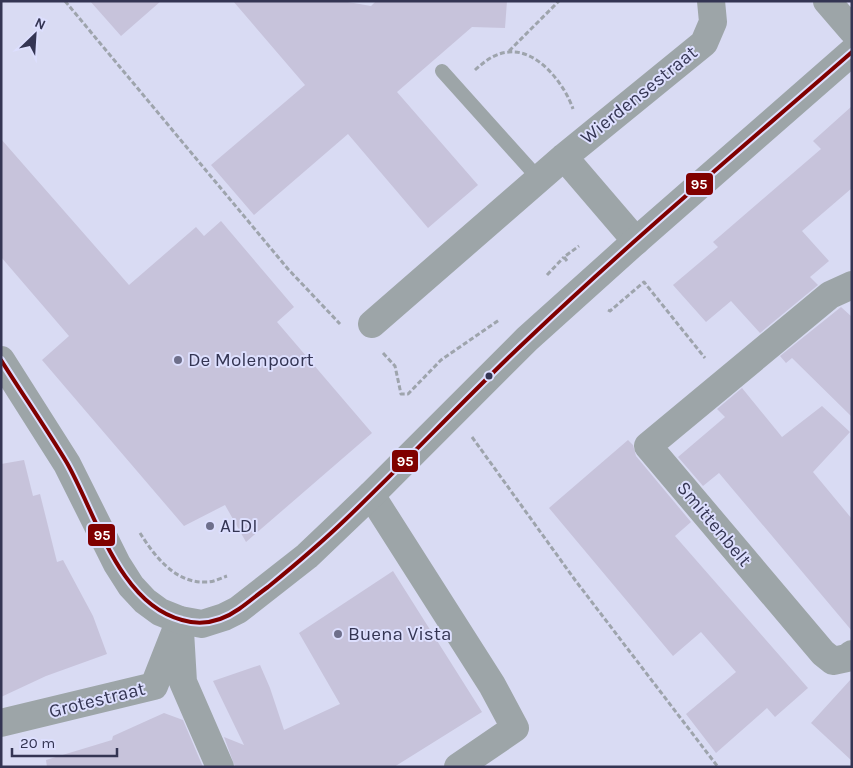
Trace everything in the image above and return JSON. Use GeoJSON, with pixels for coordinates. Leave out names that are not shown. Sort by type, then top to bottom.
{"type":"FeatureCollection","features":[{"type":"Feature","properties":{"kind":"street","name":"Wierdensestraat"},"geometry":{"type":"LineString","coordinates":[[368,327],[564,157],[704,43],[713,22],[711,1]]}},
{"type":"Feature","properties":{"kind":"street"},"geometry":{"type":"LineString","coordinates":[[827,1],[852,30]]}},
{"type":"Feature","properties":{"kind":"street"},"geometry":{"type":"LineString","coordinates":[[2,362],[67,464],[131,586],[145,601],[160,612],[180,620],[202,624],[224,617],[238,610],[307,556],[370,496],[527,339],[587,284],[852,52]]}},
{"type":"Feature","properties":{"kind":"street"},"geometry":{"type":"LineString","coordinates":[[564,157],[636,241]]}},
{"type":"Feature","properties":{"kind":"street","name":"Smittenbelt"},"geometry":{"type":"LineString","coordinates":[[852,285],[830,295],[648,446],[823,653],[833,661],[847,658],[852,654]]}},
{"type":"Feature","properties":{"kind":"street"},"geometry":{"type":"LineString","coordinates":[[370,496],[492,685],[515,728],[458,767]]}},
{"type":"Feature","properties":{"kind":"street"},"geometry":{"type":"LineString","coordinates":[[180,620],[183,682],[220,767]]}},
{"type":"Feature","properties":{"kind":"street","name":"Grotestraat"},"geometry":{"type":"LineString","coordinates":[[1,723],[154,686],[180,620]]}},
{"type":"Feature","properties":{"kind":"lane"},"geometry":{"type":"LineString","coordinates":[[442,71],[539,179]]}},
{"type":"Feature","properties":{"kind":"path"},"geometry":{"type":"LineString","coordinates":[[65,1],[288,269],[354,339],[368,327],[395,366],[400,394],[408,394],[441,360],[502,317]]}},
{"type":"Feature","properties":{"kind":"path"},"geometry":{"type":"LineString","coordinates":[[508,52],[559,1]]}},
{"type":"Feature","properties":{"kind":"path"},"geometry":{"type":"LineString","coordinates":[[457,87],[486,60],[508,52],[520,52],[544,65],[566,92],[585,140]]}},
{"type":"Feature","properties":{"kind":"path"},"geometry":{"type":"LineString","coordinates":[[546,276],[564,257]]}},
{"type":"Feature","properties":{"kind":"path"},"geometry":{"type":"LineString","coordinates":[[587,284],[610,311],[644,282],[726,383]]}},
{"type":"Feature","properties":{"kind":"path"},"geometry":{"type":"LineString","coordinates":[[454,412],[575,580],[718,767]]}},
{"type":"Feature","properties":{"kind":"building"},"geometry":{"type":"Polygon","coordinates":[[[90,1],[161,1],[121,36],[90,1]]]}},
{"type":"Feature","properties":{"kind":"building"},"geometry":{"type":"Polygon","coordinates":[[[233,1],[342,1],[371,6],[376,1],[507,1],[505,28],[472,27],[397,92],[478,185],[428,228],[348,134],[254,215],[211,165],[305,85],[233,1]]]}},
{"type":"Feature","properties":{"kind":"building"},"geometry":{"type":"Polygon","coordinates":[[[852,106],[852,188],[802,231],[829,261],[810,277],[818,285],[760,333],[731,301],[706,322],[673,285],[718,247],[713,242],[821,149],[813,141],[852,106]]]}},
{"type":"Feature","properties":{"kind":"building","name":"De Molenpoort"},"geometry":{"type":"Polygon","coordinates":[[[1,139],[129,285],[196,227],[204,236],[221,221],[294,307],[277,322],[372,433],[246,542],[225,505],[184,526],[42,360],[69,336],[1,257],[1,139]]]}},
{"type":"Feature","properties":{"kind":"building"},"geometry":{"type":"Polygon","coordinates":[[[841,307],[852,317],[852,417],[792,358],[786,363],[780,356],[841,307]]]}},
{"type":"Feature","properties":{"kind":"building"},"geometry":{"type":"Polygon","coordinates":[[[742,388],[782,437],[822,406],[850,432],[813,472],[852,519],[852,631],[719,473],[703,486],[678,457],[725,417],[717,409],[742,388]]]}},
{"type":"Feature","properties":{"kind":"building"},"geometry":{"type":"Polygon","coordinates":[[[628,440],[633,445],[636,456],[691,522],[675,536],[808,688],[775,717],[767,708],[716,753],[686,714],[736,672],[701,632],[673,656],[549,508],[628,440]]]}},
{"type":"Feature","properties":{"kind":"building"},"geometry":{"type":"Polygon","coordinates":[[[24,460],[33,496],[40,494],[57,562],[63,560],[93,616],[107,654],[46,676],[1,697],[1,464],[24,460]]]}},
{"type":"Feature","properties":{"kind":"building"},"geometry":{"type":"Polygon","coordinates":[[[393,571],[482,712],[394,767],[235,767],[224,737],[244,745],[213,681],[260,665],[284,730],[340,704],[299,633],[393,571]]]}},
{"type":"Feature","properties":{"kind":"building"},"geometry":{"type":"Polygon","coordinates":[[[852,678],[852,761],[811,723],[852,678]]]}},
{"type":"Feature","properties":{"kind":"building"},"geometry":{"type":"Polygon","coordinates":[[[164,713],[183,720],[203,767],[47,767],[46,760],[112,740],[113,736],[164,713]]]}},
{"type":"Feature","properties":{"kind":"transit line","name":"95"},"geometry":{"type":"LineString","coordinates":[[1,360],[67,463],[112,555],[126,577],[142,596],[160,611],[189,622],[212,621],[226,617],[268,587],[327,537],[567,302],[852,52]]}},
{"type":"Feature","properties":{"kind":"place","name":"De Molenpoort"},"geometry":{"type":"Point","coordinates":[178,360]}},
{"type":"Feature","properties":{"kind":"place","name":"ALDI"},"geometry":{"type":"Point","coordinates":[210,526]}},
{"type":"Feature","properties":{"kind":"place","name":"Buena Vista"},"geometry":{"type":"Point","coordinates":[338,634]}}]}
